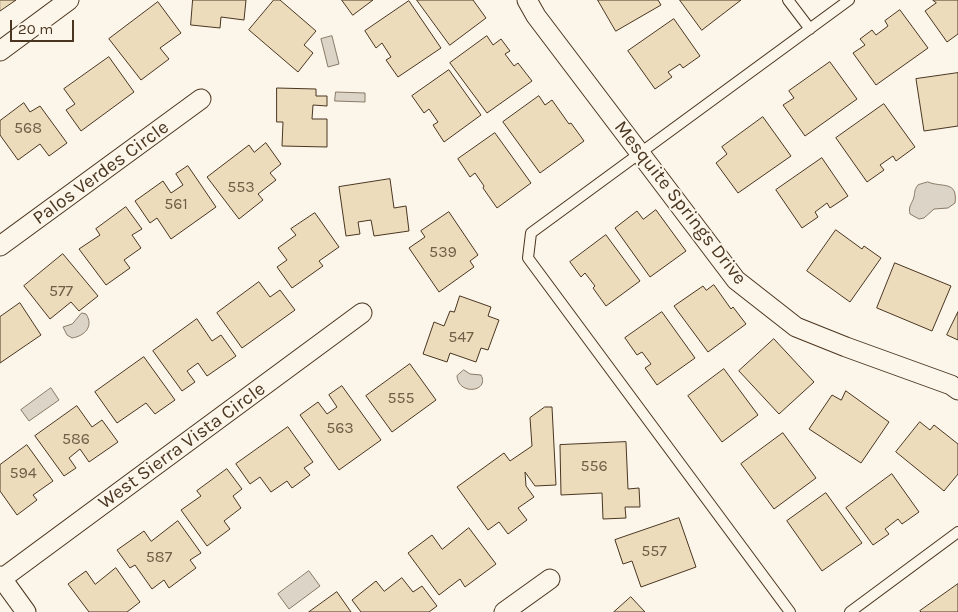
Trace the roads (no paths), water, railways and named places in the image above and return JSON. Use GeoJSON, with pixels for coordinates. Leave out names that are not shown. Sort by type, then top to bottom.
{"type":"FeatureCollection","features":[{"type":"Feature","properties":{"kind":"street"},"geometry":{"type":"LineString","coordinates":[[0,51],[70,0]]}},
{"type":"Feature","properties":{"kind":"street","name":"Mesquite Springs Drive"},"geometry":{"type":"LineString","coordinates":[[527,0],[536,16],[736,280],[796,327],[951,385],[958,390]]}},
{"type":"Feature","properties":{"kind":"street","name":"Palos Verdes Circle"},"geometry":{"type":"LineString","coordinates":[[0,246],[201,99]]}},
{"type":"Feature","properties":{"kind":"street","name":"West Sierra Vista Circle"},"geometry":{"type":"LineString","coordinates":[[1,578],[362,313]]}},
{"type":"Feature","properties":{"kind":"street"},"geometry":{"type":"LineString","coordinates":[[1,578],[26,612]]}},
{"type":"Feature","properties":{"kind":"street"},"geometry":{"type":"LineString","coordinates":[[504,612],[550,579]]}},
{"type":"Feature","properties":{"kind":"lane"},"geometry":{"type":"LineString","coordinates":[[788,0],[810,29]]}},
{"type":"Feature","properties":{"kind":"lane"},"geometry":{"type":"LineString","coordinates":[[790,612],[528,258],[530,233],[849,0]]}},
{"type":"Feature","properties":{"kind":"lane"},"geometry":{"type":"LineString","coordinates":[[850,612],[958,532]]}}]}
